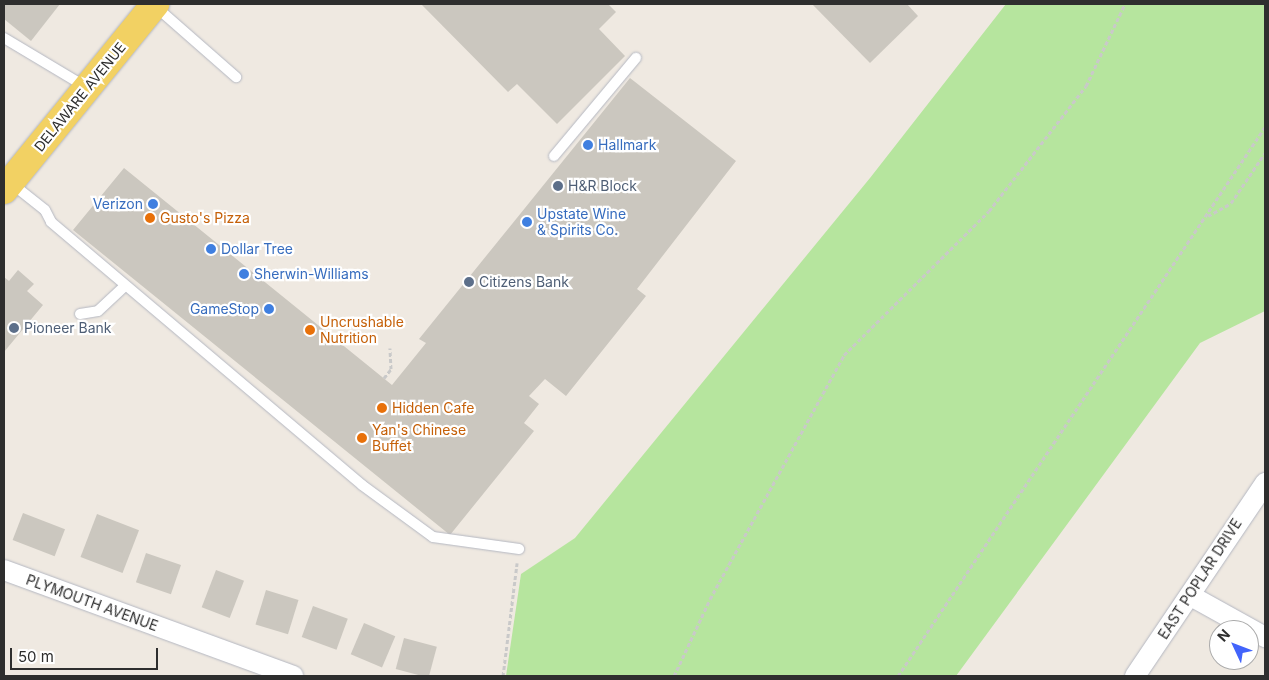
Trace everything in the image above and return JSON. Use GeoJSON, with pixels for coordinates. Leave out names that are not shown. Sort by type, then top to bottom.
{"type":"FeatureCollection","features":[{"type":"Feature","properties":{"kind":"main road","name":"DELAWARE AVENUE"},"geometry":{"type":"LineString","coordinates":[[7,186],[154,4]]}},
{"type":"Feature","properties":{"kind":"street","name":"EAST POPLAR DRIVE"},"geometry":{"type":"LineString","coordinates":[[1135,676],[1191,596],[1265,483]]}},
{"type":"Feature","properties":{"kind":"street","name":"PLYMOUTH AVENUE"},"geometry":{"type":"LineString","coordinates":[[4,570],[293,676]]}},
{"type":"Feature","properties":{"kind":"street"},"geometry":{"type":"LineString","coordinates":[[1191,596],[1265,637]]}},
{"type":"Feature","properties":{"kind":"lane"},"geometry":{"type":"LineString","coordinates":[[154,4],[236,77]]}},
{"type":"Feature","properties":{"kind":"lane"},"geometry":{"type":"LineString","coordinates":[[6,41],[87,88]]}},
{"type":"Feature","properties":{"kind":"lane"},"geometry":{"type":"LineString","coordinates":[[554,156],[636,58]]}},
{"type":"Feature","properties":{"kind":"lane"},"geometry":{"type":"LineString","coordinates":[[7,186],[362,485],[433,537],[519,550]]}},
{"type":"Feature","properties":{"kind":"lane"},"geometry":{"type":"LineString","coordinates":[[80,314],[98,311],[125,286]]}},
{"type":"Feature","properties":{"kind":"path"},"geometry":{"type":"LineString","coordinates":[[674,676],[710,599],[844,356],[989,211],[1086,86],[1125,4]]}},
{"type":"Feature","properties":{"kind":"path"},"geometry":{"type":"LineString","coordinates":[[898,676],[1265,127]]}},
{"type":"Feature","properties":{"kind":"path"},"geometry":{"type":"LineString","coordinates":[[1206,217],[1231,203],[1265,154]]}},
{"type":"Feature","properties":{"kind":"path"},"geometry":{"type":"LineString","coordinates":[[384,378],[391,369],[390,348]]}},
{"type":"Feature","properties":{"kind":"path"},"geometry":{"type":"LineString","coordinates":[[503,676],[519,550]]}},
{"type":"Feature","properties":{"kind":"green space"},"geometry":{"type":"Polygon","coordinates":[[[1006,4],[1265,4],[1265,311],[1200,343],[956,676],[506,676],[521,574],[575,538],[870,178],[1006,4]]]}},
{"type":"Feature","properties":{"kind":"building"},"geometry":{"type":"Polygon","coordinates":[[[4,4],[60,4],[31,41],[4,19],[4,4]]]}},
{"type":"Feature","properties":{"kind":"building"},"geometry":{"type":"Polygon","coordinates":[[[421,4],[608,4],[616,12],[599,29],[625,56],[557,124],[517,84],[508,92],[421,4]]]}},
{"type":"Feature","properties":{"kind":"building"},"geometry":{"type":"Polygon","coordinates":[[[812,4],[907,4],[918,16],[870,63],[812,4]]]}},
{"type":"Feature","properties":{"kind":"building"},"geometry":{"type":"Polygon","coordinates":[[[630,78],[736,161],[637,289],[646,296],[566,396],[545,379],[529,396],[539,404],[524,423],[534,431],[450,535],[73,230],[124,168],[392,385],[426,343],[419,339],[630,78]]]}},
{"type":"Feature","properties":{"kind":"building","name":"Pioneer Bank"},"geometry":{"type":"Polygon","coordinates":[[[18,270],[34,284],[27,291],[43,305],[4,352],[4,277],[9,281],[18,270]]]}},
{"type":"Feature","properties":{"kind":"building"},"geometry":{"type":"Polygon","coordinates":[[[23,513],[65,529],[55,556],[13,540],[23,513]]]}},
{"type":"Feature","properties":{"kind":"building"},"geometry":{"type":"Polygon","coordinates":[[[97,514],[139,530],[123,573],[81,557],[97,514]]]}},
{"type":"Feature","properties":{"kind":"building"},"geometry":{"type":"Polygon","coordinates":[[[146,553],[181,565],[171,594],[136,582],[146,553]]]}},
{"type":"Feature","properties":{"kind":"building"},"geometry":{"type":"Polygon","coordinates":[[[216,570],[244,581],[230,618],[202,607],[216,570]]]}},
{"type":"Feature","properties":{"kind":"building"},"geometry":{"type":"Polygon","coordinates":[[[266,590],[299,600],[288,634],[255,624],[266,590]]]}},
{"type":"Feature","properties":{"kind":"building"},"geometry":{"type":"Polygon","coordinates":[[[313,606],[348,619],[336,650],[302,637],[313,606]]]}},
{"type":"Feature","properties":{"kind":"building"},"geometry":{"type":"Polygon","coordinates":[[[364,623],[395,636],[382,668],[351,654],[364,623]]]}},
{"type":"Feature","properties":{"kind":"building"},"geometry":{"type":"Polygon","coordinates":[[[404,638],[437,647],[429,676],[396,669],[404,638]]]}},
{"type":"Feature","properties":{"kind":"place","name":"Hallmark"},"geometry":{"type":"Point","coordinates":[588,145]}},
{"type":"Feature","properties":{"kind":"place","name":"H&R Block"},"geometry":{"type":"Point","coordinates":[558,186]}},
{"type":"Feature","properties":{"kind":"place","name":"Verizon"},"geometry":{"type":"Point","coordinates":[153,204]}},
{"type":"Feature","properties":{"kind":"place","name":"Gusto's Pizza"},"geometry":{"type":"Point","coordinates":[150,218]}},
{"type":"Feature","properties":{"kind":"place","name":"Upstate Wine & Spirits Co."},"geometry":{"type":"Point","coordinates":[527,222]}},
{"type":"Feature","properties":{"kind":"place","name":"Dollar Tree"},"geometry":{"type":"Point","coordinates":[211,249]}},
{"type":"Feature","properties":{"kind":"place","name":"Sherwin-Williams"},"geometry":{"type":"Point","coordinates":[244,274]}},
{"type":"Feature","properties":{"kind":"place","name":"Citizens Bank"},"geometry":{"type":"Point","coordinates":[469,282]}},
{"type":"Feature","properties":{"kind":"place","name":"GameStop"},"geometry":{"type":"Point","coordinates":[269,309]}},
{"type":"Feature","properties":{"kind":"place","name":"Pioneer Bank"},"geometry":{"type":"Point","coordinates":[14,328]}},
{"type":"Feature","properties":{"kind":"place","name":"Uncrushable Nutrition"},"geometry":{"type":"Point","coordinates":[310,330]}},
{"type":"Feature","properties":{"kind":"place","name":"Hidden Cafe"},"geometry":{"type":"Point","coordinates":[382,408]}},
{"type":"Feature","properties":{"kind":"place","name":"Yan's Chinese Buffet"},"geometry":{"type":"Point","coordinates":[362,438]}}]}
